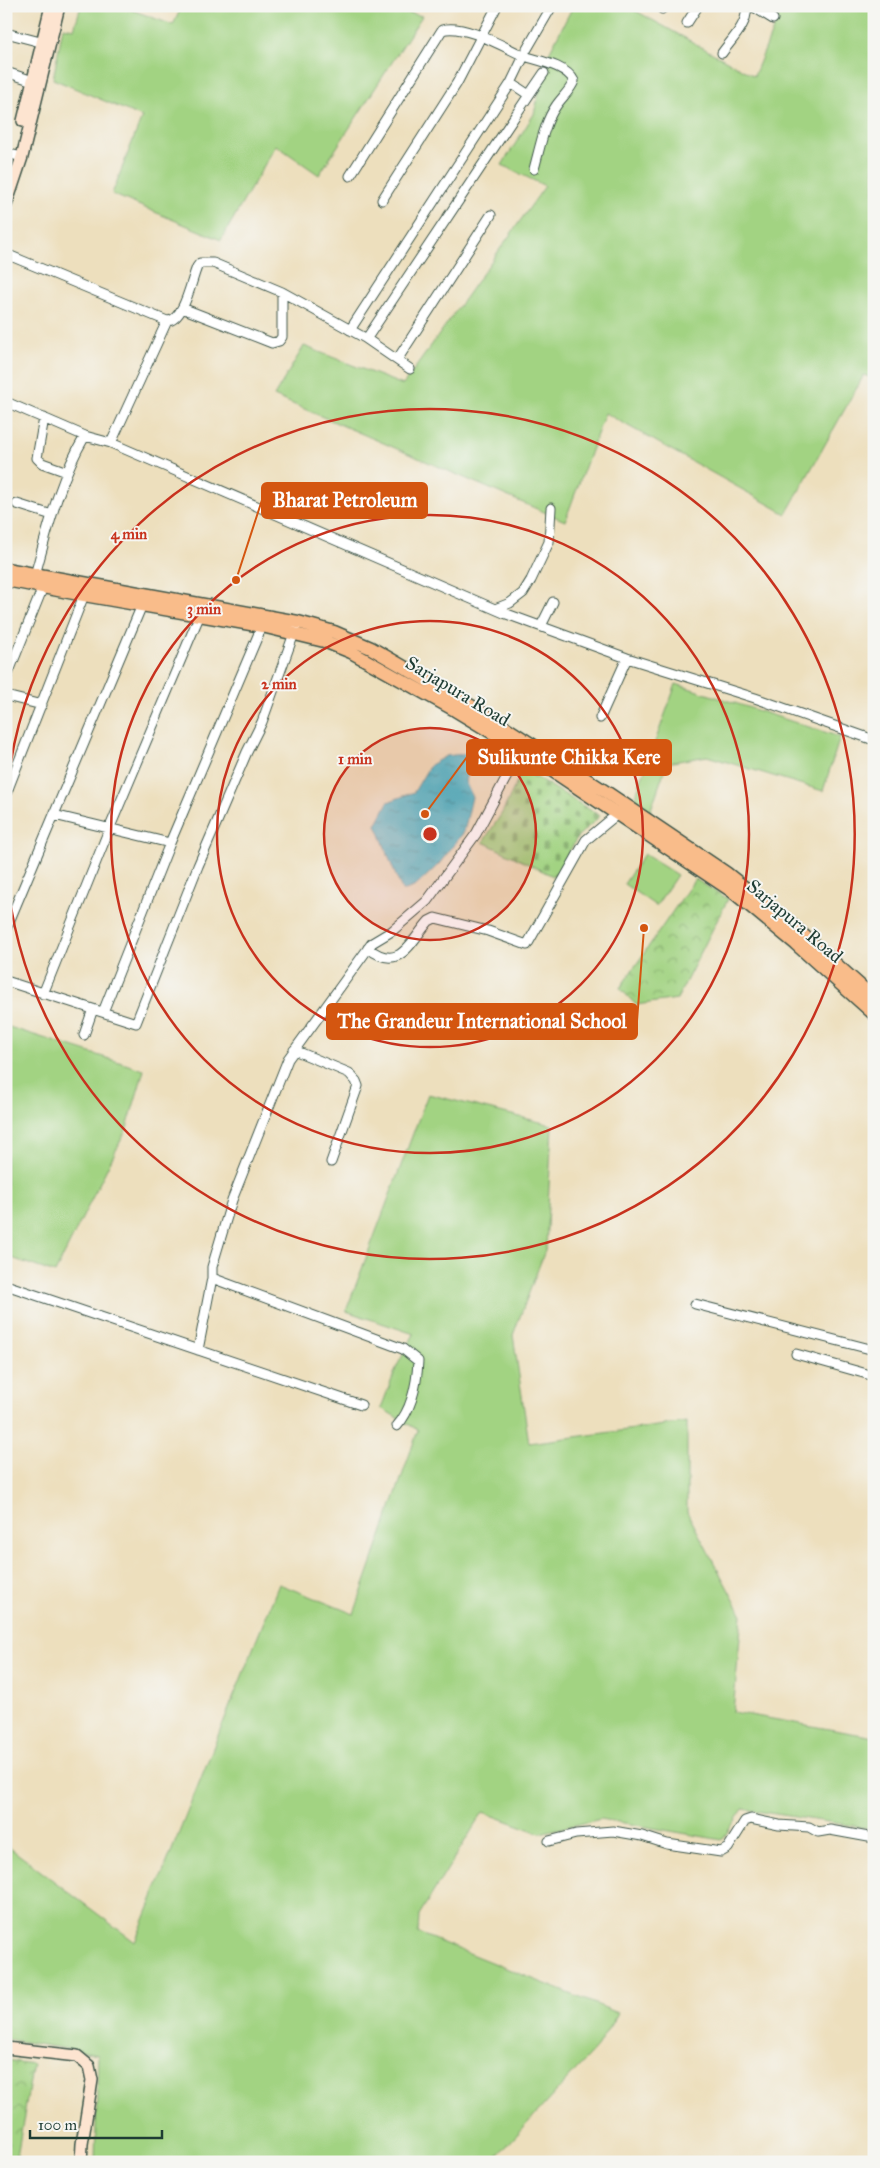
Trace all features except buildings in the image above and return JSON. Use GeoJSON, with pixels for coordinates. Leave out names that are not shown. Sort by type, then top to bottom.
{"type":"FeatureCollection","features":[{"type":"Feature","properties":{"kind":"main road"},"geometry":{"type":"LineString","coordinates":[[6,180],[46,43],[51,6]]}},
{"type":"Feature","properties":{"kind":"main road"},"geometry":{"type":"LineString","coordinates":[[6,205],[14,155],[33,81],[59,6]]}},
{"type":"Feature","properties":{"kind":"main road","name":"Sarjapura Road"},"geometry":{"type":"LineString","coordinates":[[6,569],[296,628],[369,661],[455,710],[726,873],[793,926],[874,998]]}},
{"type":"Feature","properties":{"kind":"main road","name":"Sarjapura Road"},"geometry":{"type":"LineString","coordinates":[[6,580],[142,604],[202,610],[262,626],[334,632],[371,648],[478,710],[622,810],[734,893],[796,944],[874,1014]]}},
{"type":"Feature","properties":{"kind":"main road"},"geometry":{"type":"LineString","coordinates":[[6,2048],[77,2056],[89,2066],[92,2080],[81,2162]]}},
{"type":"Feature","properties":{"kind":"street"},"geometry":{"type":"LineString","coordinates":[[382,200],[457,83],[497,6]]}},
{"type":"Feature","properties":{"kind":"street"},"geometry":{"type":"LineString","coordinates":[[350,330],[511,83],[552,6]]}},
{"type":"Feature","properties":{"kind":"street"},"geometry":{"type":"LineString","coordinates":[[688,23],[698,6]]}},
{"type":"Feature","properties":{"kind":"street"},"geometry":{"type":"LineString","coordinates":[[722,53],[744,22],[747,13],[746,6]]}},
{"type":"Feature","properties":{"kind":"street"},"geometry":{"type":"LineString","coordinates":[[752,6],[773,19]]}},
{"type":"Feature","properties":{"kind":"street"},"geometry":{"type":"LineString","coordinates":[[350,176],[442,30],[447,28],[462,30],[526,52],[571,74],[574,80],[571,88],[555,106],[546,128],[534,169]]}},
{"type":"Feature","properties":{"kind":"street"},"geometry":{"type":"LineString","coordinates":[[6,33],[46,43]]}},
{"type":"Feature","properties":{"kind":"street"},"geometry":{"type":"LineString","coordinates":[[6,72],[33,81]]}},
{"type":"Feature","properties":{"kind":"street"},"geometry":{"type":"LineString","coordinates":[[365,338],[370,337],[544,73]]}},
{"type":"Feature","properties":{"kind":"street"},"geometry":{"type":"LineString","coordinates":[[511,83],[528,95]]}},
{"type":"Feature","properties":{"kind":"street"},"geometry":{"type":"LineString","coordinates":[[397,360],[492,215]]}},
{"type":"Feature","properties":{"kind":"street"},"geometry":{"type":"LineString","coordinates":[[6,254],[167,321],[176,318],[182,308],[196,267],[205,262],[213,263],[282,292],[365,338],[410,369]]}},
{"type":"Feature","properties":{"kind":"street"},"geometry":{"type":"LineString","coordinates":[[182,308],[276,343],[282,337],[282,292]]}},
{"type":"Feature","properties":{"kind":"street"},"geometry":{"type":"LineString","coordinates":[[111,443],[167,321]]}},
{"type":"Feature","properties":{"kind":"street"},"geometry":{"type":"LineString","coordinates":[[6,402],[85,436],[111,443],[495,609],[627,658],[755,698],[874,740]]}},
{"type":"Feature","properties":{"kind":"street"},"geometry":{"type":"LineString","coordinates":[[44,418],[37,458],[42,463],[68,472]]}},
{"type":"Feature","properties":{"kind":"street"},"geometry":{"type":"LineString","coordinates":[[35,574],[52,515],[75,452],[85,436]]}},
{"type":"Feature","properties":{"kind":"street"},"geometry":{"type":"LineString","coordinates":[[17,504],[52,515]]}},
{"type":"Feature","properties":{"kind":"street"},"geometry":{"type":"LineString","coordinates":[[495,609],[510,603],[523,593],[531,580],[549,542],[551,508]]}},
{"type":"Feature","properties":{"kind":"street"},"geometry":{"type":"LineString","coordinates":[[6,679],[43,587]]}},
{"type":"Feature","properties":{"kind":"street"},"geometry":{"type":"LineString","coordinates":[[6,794],[84,595]]}},
{"type":"Feature","properties":{"kind":"street"},"geometry":{"type":"LineString","coordinates":[[541,626],[553,602]]}},
{"type":"Feature","properties":{"kind":"street"},"geometry":{"type":"LineString","coordinates":[[6,929],[142,604]]}},
{"type":"Feature","properties":{"kind":"street"},"geometry":{"type":"LineString","coordinates":[[43,994],[110,827],[202,610]]}},
{"type":"Feature","properties":{"kind":"street"},"geometry":{"type":"LineString","coordinates":[[103,1012],[170,843],[262,626]]}},
{"type":"Feature","properties":{"kind":"street"},"geometry":{"type":"LineString","coordinates":[[6,981],[136,1023],[198,866],[247,752],[262,722],[296,628]]}},
{"type":"Feature","properties":{"kind":"street"},"geometry":{"type":"LineString","coordinates":[[600,718],[627,658]]}},
{"type":"Feature","properties":{"kind":"street"},"geometry":{"type":"LineString","coordinates":[[6,696],[42,705]]}},
{"type":"Feature","properties":{"kind":"street"},"geometry":{"type":"LineString","coordinates":[[198,1350],[212,1278],[212,1266],[232,1200],[288,1059],[368,948],[427,901],[476,834],[521,750]]}},
{"type":"Feature","properties":{"kind":"street"},"geometry":{"type":"LineString","coordinates":[[368,948],[378,956],[391,959],[400,956],[429,921],[435,918],[488,931],[527,945],[586,840],[622,810]]}},
{"type":"Feature","properties":{"kind":"street"},"geometry":{"type":"LineString","coordinates":[[54,815],[170,843]]}},
{"type":"Feature","properties":{"kind":"street"},"geometry":{"type":"LineString","coordinates":[[84,1035],[94,1009]]}},
{"type":"Feature","properties":{"kind":"street"},"geometry":{"type":"LineString","coordinates":[[294,1050],[349,1073],[358,1086],[331,1162]]}},
{"type":"Feature","properties":{"kind":"street"},"geometry":{"type":"LineString","coordinates":[[212,1278],[403,1349],[418,1361],[417,1374],[404,1418],[397,1426]]}},
{"type":"Feature","properties":{"kind":"street"},"geometry":{"type":"LineString","coordinates":[[6,1285],[361,1405]]}},
{"type":"Feature","properties":{"kind":"street"},"geometry":{"type":"LineString","coordinates":[[695,1304],[874,1350]]}},
{"type":"Feature","properties":{"kind":"street"},"geometry":{"type":"LineString","coordinates":[[796,1354],[874,1376]]}},
{"type":"Feature","properties":{"kind":"street"},"geometry":{"type":"LineString","coordinates":[[549,1841],[576,1834],[613,1831],[642,1836],[667,1844],[721,1852],[728,1848],[744,1821],[751,1819],[779,1825],[809,1827],[818,1832],[830,1830],[874,1838]]}},
{"type":"Feature","properties":{"kind":"green space"},"geometry":{"type":"Polygon","coordinates":[[[81,6],[121,6],[173,25],[182,6],[382,6],[422,16],[319,175],[276,145],[221,240],[112,194],[142,117],[53,79],[63,27],[74,29],[81,6]]]}},
{"type":"Feature","properties":{"kind":"green space"},"geometry":{"type":"Polygon","coordinates":[[[573,6],[627,6],[754,76],[782,8],[779,6],[874,6],[874,379],[864,375],[786,514],[605,413],[565,521],[274,396],[304,346],[403,385],[545,186],[502,165],[534,114],[547,57],[573,6]]]}},
{"type":"Feature","properties":{"kind":"green space"},"geometry":{"type":"Polygon","coordinates":[[[676,684],[840,737],[823,791],[707,756],[667,763],[650,812],[634,800],[676,684]]]}},
{"type":"Feature","properties":{"kind":"green space"},"geometry":{"type":"Polygon","coordinates":[[[523,769],[600,816],[578,836],[555,877],[483,842],[502,813],[523,769]]]}},
{"type":"Feature","properties":{"kind":"green space"},"geometry":{"type":"Polygon","coordinates":[[[644,854],[677,875],[656,906],[624,884],[644,854]]]}},
{"type":"Feature","properties":{"kind":"green space"},"geometry":{"type":"Polygon","coordinates":[[[695,879],[728,899],[677,999],[636,1005],[620,988],[695,879]]]}},
{"type":"Feature","properties":{"kind":"green space"},"geometry":{"type":"Polygon","coordinates":[[[6,1026],[144,1070],[127,1128],[55,1273],[6,1256],[6,1026]]]}},
{"type":"Feature","properties":{"kind":"green space"},"geometry":{"type":"Polygon","coordinates":[[[428,1094],[552,1125],[546,1248],[513,1335],[529,1443],[687,1422],[687,1512],[742,1615],[733,1712],[874,1737],[874,1829],[743,1809],[722,1840],[601,1819],[540,1833],[483,1812],[419,1915],[418,1933],[618,2013],[597,2047],[492,2162],[95,2162],[98,2054],[6,2039],[6,1845],[135,1942],[279,1584],[354,1614],[418,1430],[381,1408],[397,1366],[414,1334],[346,1311],[428,1094]]]}},
{"type":"Feature","properties":{"kind":"green space"},"geometry":{"type":"Polygon","coordinates":[[[6,2060],[33,2064],[16,2162],[6,2162],[6,2060]]]}},
{"type":"Feature","properties":{"kind":"water"},"geometry":{"type":"Polygon","coordinates":[[[472,753],[465,781],[472,797],[464,832],[439,864],[416,886],[403,891],[376,825],[388,802],[414,792],[430,765],[446,756],[472,753]]]}},
{"type":"Feature","properties":{"kind":"place","name":"Bharat Petroleum"},"geometry":{"type":"Point","coordinates":[236,580]}},
{"type":"Feature","properties":{"kind":"place","name":"Sulikunte Chikka Kere"},"geometry":{"type":"Point","coordinates":[425,814]}},
{"type":"Feature","properties":{"kind":"place","name":"The Grandeur International School"},"geometry":{"type":"Point","coordinates":[644,928]}}]}
